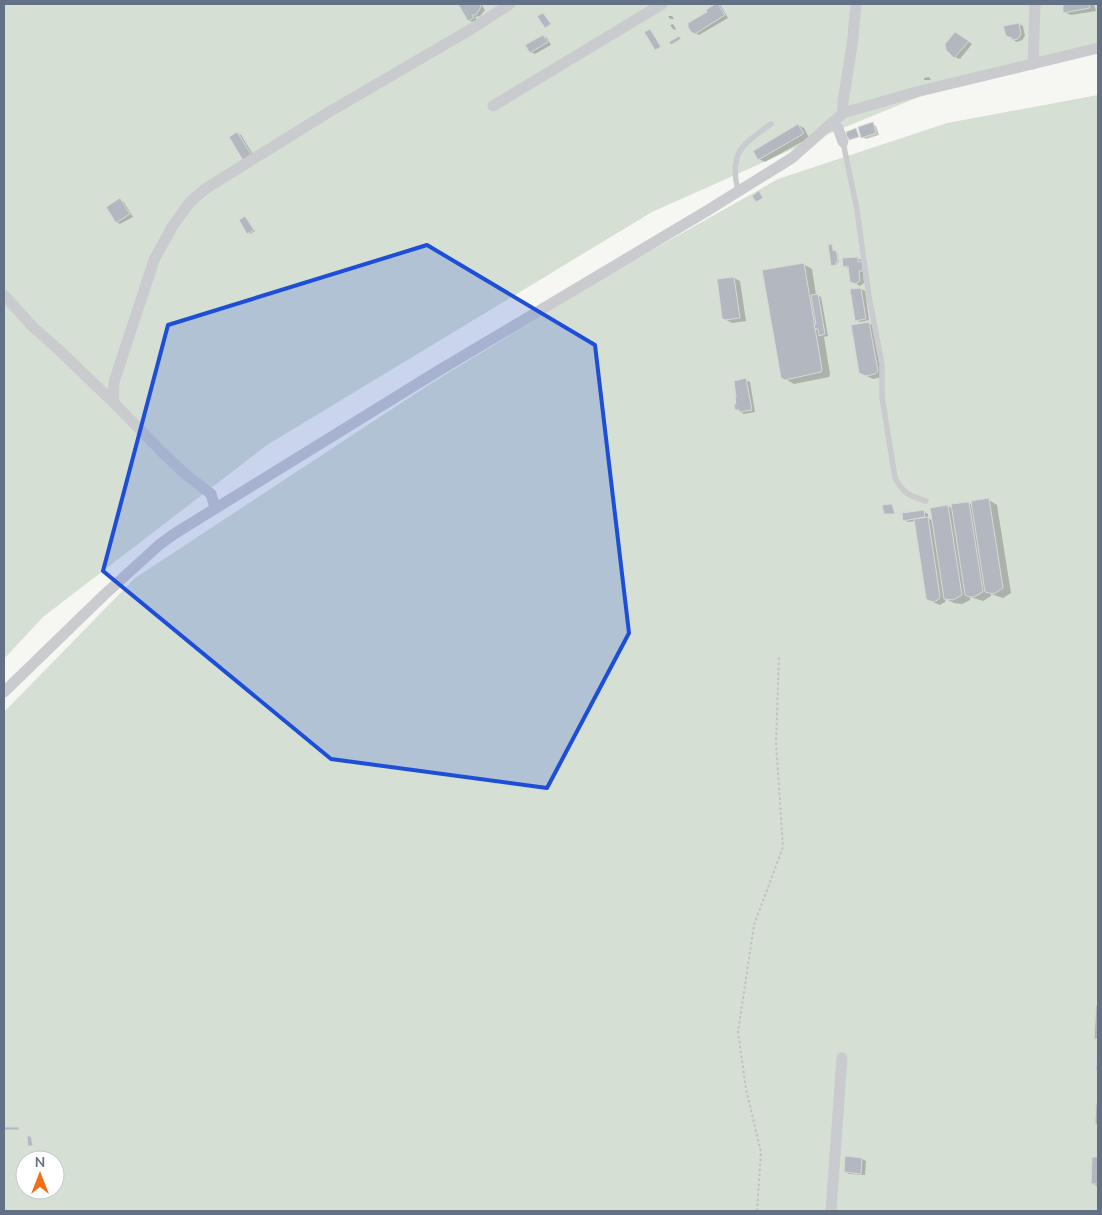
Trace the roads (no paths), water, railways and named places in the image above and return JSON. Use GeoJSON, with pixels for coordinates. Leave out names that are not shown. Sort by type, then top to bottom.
{"type":"FeatureCollection","features":[{"type":"Feature","properties":{"kind":"street"},"geometry":{"type":"LineString","coordinates":[[113,402],[114,382],[151,268],[172,227],[190,202],[205,189],[321,117],[510,4]]}},
{"type":"Feature","properties":{"kind":"street"},"geometry":{"type":"LineString","coordinates":[[493,106],[662,4]]}},
{"type":"Feature","properties":{"kind":"street"},"geometry":{"type":"LineString","coordinates":[[844,113],[843,101],[852,46],[856,4]]}},
{"type":"Feature","properties":{"kind":"street"},"geometry":{"type":"LineString","coordinates":[[1033,64],[1035,4]]}},
{"type":"Feature","properties":{"kind":"street"},"geometry":{"type":"LineString","coordinates":[[4,692],[104,595],[159,545],[215,508],[438,371],[792,158],[844,113],[916,92],[1098,48]]}},
{"type":"Feature","properties":{"kind":"street"},"geometry":{"type":"LineString","coordinates":[[831,123],[838,128],[844,142]]}},
{"type":"Feature","properties":{"kind":"street"},"geometry":{"type":"LineString","coordinates":[[4,295],[32,327],[59,350],[184,473],[211,494],[215,508]]}},
{"type":"Feature","properties":{"kind":"street"},"geometry":{"type":"LineString","coordinates":[[831,1211],[842,1058]]}},
{"type":"Feature","properties":{"kind":"lane"},"geometry":{"type":"LineString","coordinates":[[738,191],[734,166],[737,155],[746,143],[771,124]]}},
{"type":"Feature","properties":{"kind":"lane"},"geometry":{"type":"LineString","coordinates":[[844,142],[859,219],[869,297],[882,364],[882,397],[895,478],[901,489],[913,497],[926,501]]}}]}
